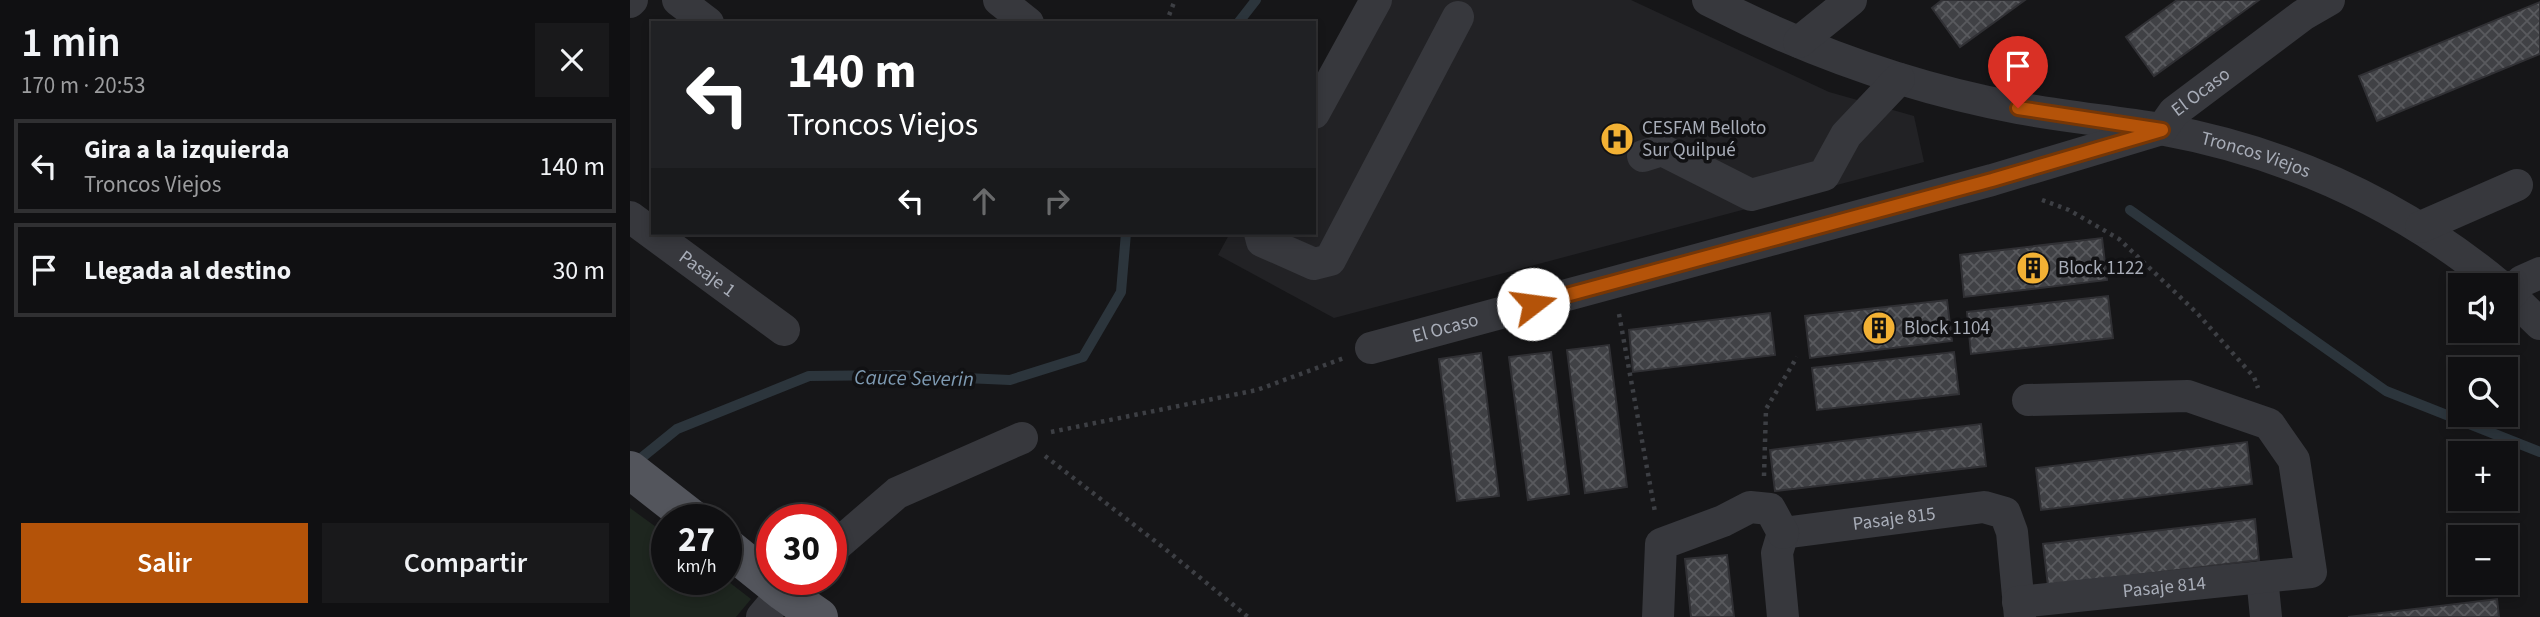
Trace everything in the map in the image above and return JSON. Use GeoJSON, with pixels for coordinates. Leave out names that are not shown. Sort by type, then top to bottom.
{"type":"FeatureCollection","features":[{"type":"Feature","properties":{"kind":"main road"},"geometry":{"type":"LineString","coordinates":[[640,477],[674,504]]}},
{"type":"Feature","properties":{"kind":"main road"},"geometry":{"type":"LineString","coordinates":[[742,561],[781,596],[819,617]]}},
{"type":"Feature","properties":{"kind":"street"},"geometry":{"type":"LineString","coordinates":[[678,0],[705,21]]}},
{"type":"Feature","properties":{"kind":"street"},"geometry":{"type":"LineString","coordinates":[[999,0],[1025,21]]}},
{"type":"Feature","properties":{"kind":"street"},"geometry":{"type":"LineString","coordinates":[[1316,109],[1376,0]]}},
{"type":"Feature","properties":{"kind":"street"},"geometry":{"type":"LineString","coordinates":[[1717,4],[1763,0]]}},
{"type":"Feature","properties":{"kind":"street"},"geometry":{"type":"LineString","coordinates":[[1799,42],[1852,0]]}},
{"type":"Feature","properties":{"kind":"street","name":"El Ocaso"},"geometry":{"type":"LineString","coordinates":[[1371,348],[1992,180],[2162,130],[2174,112],[2303,15],[2329,0]]}},
{"type":"Feature","properties":{"kind":"street","name":"Troncos Viejos"},"geometry":{"type":"LineString","coordinates":[[1717,4],[1799,42],[1899,79],[2018,108],[2162,130],[2270,157],[2323,176],[2373,200],[2421,227],[2484,273]]}},
{"type":"Feature","properties":{"kind":"street"},"geometry":{"type":"LineString","coordinates":[[1260,235],[1262,241],[1314,264],[1331,260],[1458,17]]}},
{"type":"Feature","properties":{"kind":"street"},"geometry":{"type":"LineString","coordinates":[[1643,156],[1662,150],[1751,195],[1824,175],[1846,135],[1899,79]]}},
{"type":"Feature","properties":{"kind":"street"},"geometry":{"type":"LineString","coordinates":[[2421,227],[2517,185]]}},
{"type":"Feature","properties":{"kind":"street","name":"Pasaje 1"},"geometry":{"type":"LineString","coordinates":[[630,216],[651,232]]}},
{"type":"Feature","properties":{"kind":"street","name":"Pasaje 1"},"geometry":{"type":"LineString","coordinates":[[656,235],[784,330]]}},
{"type":"Feature","properties":{"kind":"street"},"geometry":{"type":"LineString","coordinates":[[2518,283],[2540,273]]}},
{"type":"Feature","properties":{"kind":"street","name":"Troncos Viejos"},"geometry":{"type":"LineString","coordinates":[[2518,303],[2540,324]]}},
{"type":"Feature","properties":{"kind":"street"},"geometry":{"type":"LineString","coordinates":[[2028,400],[2188,396],[2269,424]]}},
{"type":"Feature","properties":{"kind":"street","name":"Pasaje 814"},"geometry":{"type":"LineString","coordinates":[[2019,610],[2311,572],[2294,460],[2269,424]]}},
{"type":"Feature","properties":{"kind":"street"},"geometry":{"type":"LineString","coordinates":[[847,536],[897,493],[1022,438]]}},
{"type":"Feature","properties":{"kind":"street"},"geometry":{"type":"LineString","coordinates":[[1658,617],[1661,544],[1723,521],[1750,507],[1770,509],[1783,533],[1777,553],[1783,617]]}},
{"type":"Feature","properties":{"kind":"street","name":"Pasaje 815"},"geometry":{"type":"LineString","coordinates":[[1783,533],[1984,507],[2005,513],[2012,532],[2019,610]]}},
{"type":"Feature","properties":{"kind":"street"},"geometry":{"type":"LineString","coordinates":[[2262,577],[2266,617]]}},
{"type":"Feature","properties":{"kind":"path"},"geometry":{"type":"LineString","coordinates":[[1167,21],[1175,0]]}},
{"type":"Feature","properties":{"kind":"path"},"geometry":{"type":"LineString","coordinates":[[1992,180],[2069,211],[2119,239],[2197,313],[2255,377],[2269,424]]}},
{"type":"Feature","properties":{"kind":"path"},"geometry":{"type":"LineString","coordinates":[[1614,282],[1661,544]]}},
{"type":"Feature","properties":{"kind":"path"},"geometry":{"type":"LineString","coordinates":[[1022,438],[1257,390],[1371,348]]}},
{"type":"Feature","properties":{"kind":"path"},"geometry":{"type":"LineString","coordinates":[[1763,508],[1766,409],[1797,357]]}},
{"type":"Feature","properties":{"kind":"path"},"geometry":{"type":"LineString","coordinates":[[1022,438],[1248,617]]}},
{"type":"Feature","properties":{"kind":"shaded area","name":"CESFAM Belloto Sur Quilpué"},"geometry":{"type":"Polygon","coordinates":[[[1361,0],[1631,0],[1829,92],[1914,116],[1924,162],[1334,318],[1218,255],[1229,235],[1316,235],[1316,79],[1361,0]]]}},
{"type":"Feature","properties":{"kind":"shaded area"},"geometry":{"type":"Polygon","coordinates":[[[630,508],[651,523],[651,595],[742,595],[742,592],[751,599],[736,617],[630,617],[630,508]]]}},
{"type":"Feature","properties":{"kind":"building"},"geometry":{"type":"Polygon","coordinates":[[[1942,0],[2025,0],[1960,47],[1932,8],[1942,0]]]}},
{"type":"Feature","properties":{"kind":"building"},"geometry":{"type":"Polygon","coordinates":[[[2177,0],[2259,0],[2154,76],[2126,37],[2177,0]]]}},
{"type":"Feature","properties":{"kind":"building"},"geometry":{"type":"Polygon","coordinates":[[[2540,2],[2540,54],[2377,121],[2359,76],[2540,2]]]}},
{"type":"Feature","properties":{"kind":"building","name":"Block 1122"},"geometry":{"type":"Polygon","coordinates":[[[2102,238],[2107,280],[1964,297],[1960,255],[2102,238]]]}},
{"type":"Feature","properties":{"kind":"building"},"geometry":{"type":"Polygon","coordinates":[[[2108,296],[2113,338],[1971,354],[1967,312],[2108,296]]]}},
{"type":"Feature","properties":{"kind":"building","name":"Block 1104"},"geometry":{"type":"Polygon","coordinates":[[[1947,300],[1952,341],[1810,358],[1805,316],[1947,300]]]}},
{"type":"Feature","properties":{"kind":"building"},"geometry":{"type":"Polygon","coordinates":[[[1770,313],[1775,355],[1633,372],[1629,330],[1770,313]]]}},
{"type":"Feature","properties":{"kind":"building"},"geometry":{"type":"Polygon","coordinates":[[[1609,345],[1627,487],[1585,493],[1567,350],[1609,345]]]}},
{"type":"Feature","properties":{"kind":"building"},"geometry":{"type":"Polygon","coordinates":[[[1551,352],[1569,494],[1528,500],[1509,357],[1551,352]]]}},
{"type":"Feature","properties":{"kind":"building"},"geometry":{"type":"Polygon","coordinates":[[[1954,352],[1959,394],[1817,410],[1812,368],[1954,352]]]}},
{"type":"Feature","properties":{"kind":"building"},"geometry":{"type":"Polygon","coordinates":[[[1481,353],[1499,496],[1457,501],[1439,359],[1481,353]]]}},
{"type":"Feature","properties":{"kind":"building"},"geometry":{"type":"Polygon","coordinates":[[[1981,424],[1986,466],[1775,491],[1770,450],[1981,424]]]}},
{"type":"Feature","properties":{"kind":"building"},"geometry":{"type":"Polygon","coordinates":[[[2247,442],[2252,484],[2041,510],[2036,468],[2247,442]]]}},
{"type":"Feature","properties":{"kind":"building"},"geometry":{"type":"Polygon","coordinates":[[[2255,519],[2259,560],[2048,586],[2043,544],[2255,519]]]}},
{"type":"Feature","properties":{"kind":"building"},"geometry":{"type":"Polygon","coordinates":[[[1727,555],[1734,617],[1691,617],[1685,559],[1727,555]]]}},
{"type":"Feature","properties":{"kind":"building"},"geometry":{"type":"Polygon","coordinates":[[[2497,599],[2499,617],[2348,617],[2497,599]]]}},
{"type":"Feature","properties":{"kind":"waterway","name":"Cauce Severin"},"geometry":{"type":"LineString","coordinates":[[1240,21],[1256,0]]}},
{"type":"Feature","properties":{"kind":"waterway"},"geometry":{"type":"LineString","coordinates":[[2130,210],[2386,391],[2540,452]]}},
{"type":"Feature","properties":{"kind":"waterway","name":"Cauce Severin"},"geometry":{"type":"LineString","coordinates":[[635,463],[677,429],[809,376],[897,375],[1010,380],[1083,357],[1121,292],[1126,235]]}},
{"type":"Feature","properties":{"kind":"place","name":"CESFAM Belloto Sur Quilpué"},"geometry":{"type":"Point","coordinates":[1617,139]}},
{"type":"Feature","properties":{"kind":"place","name":"Block 1122"},"geometry":{"type":"Point","coordinates":[2033,268]}},
{"type":"Feature","properties":{"kind":"place","name":"Block 1104"},"geometry":{"type":"Point","coordinates":[1879,328]}},
{"type":"Feature","properties":{"kind":"route"},"geometry":{"type":"LineString","coordinates":[[1533,304],[1992,180],[2162,130],[2018,108]]}}]}
